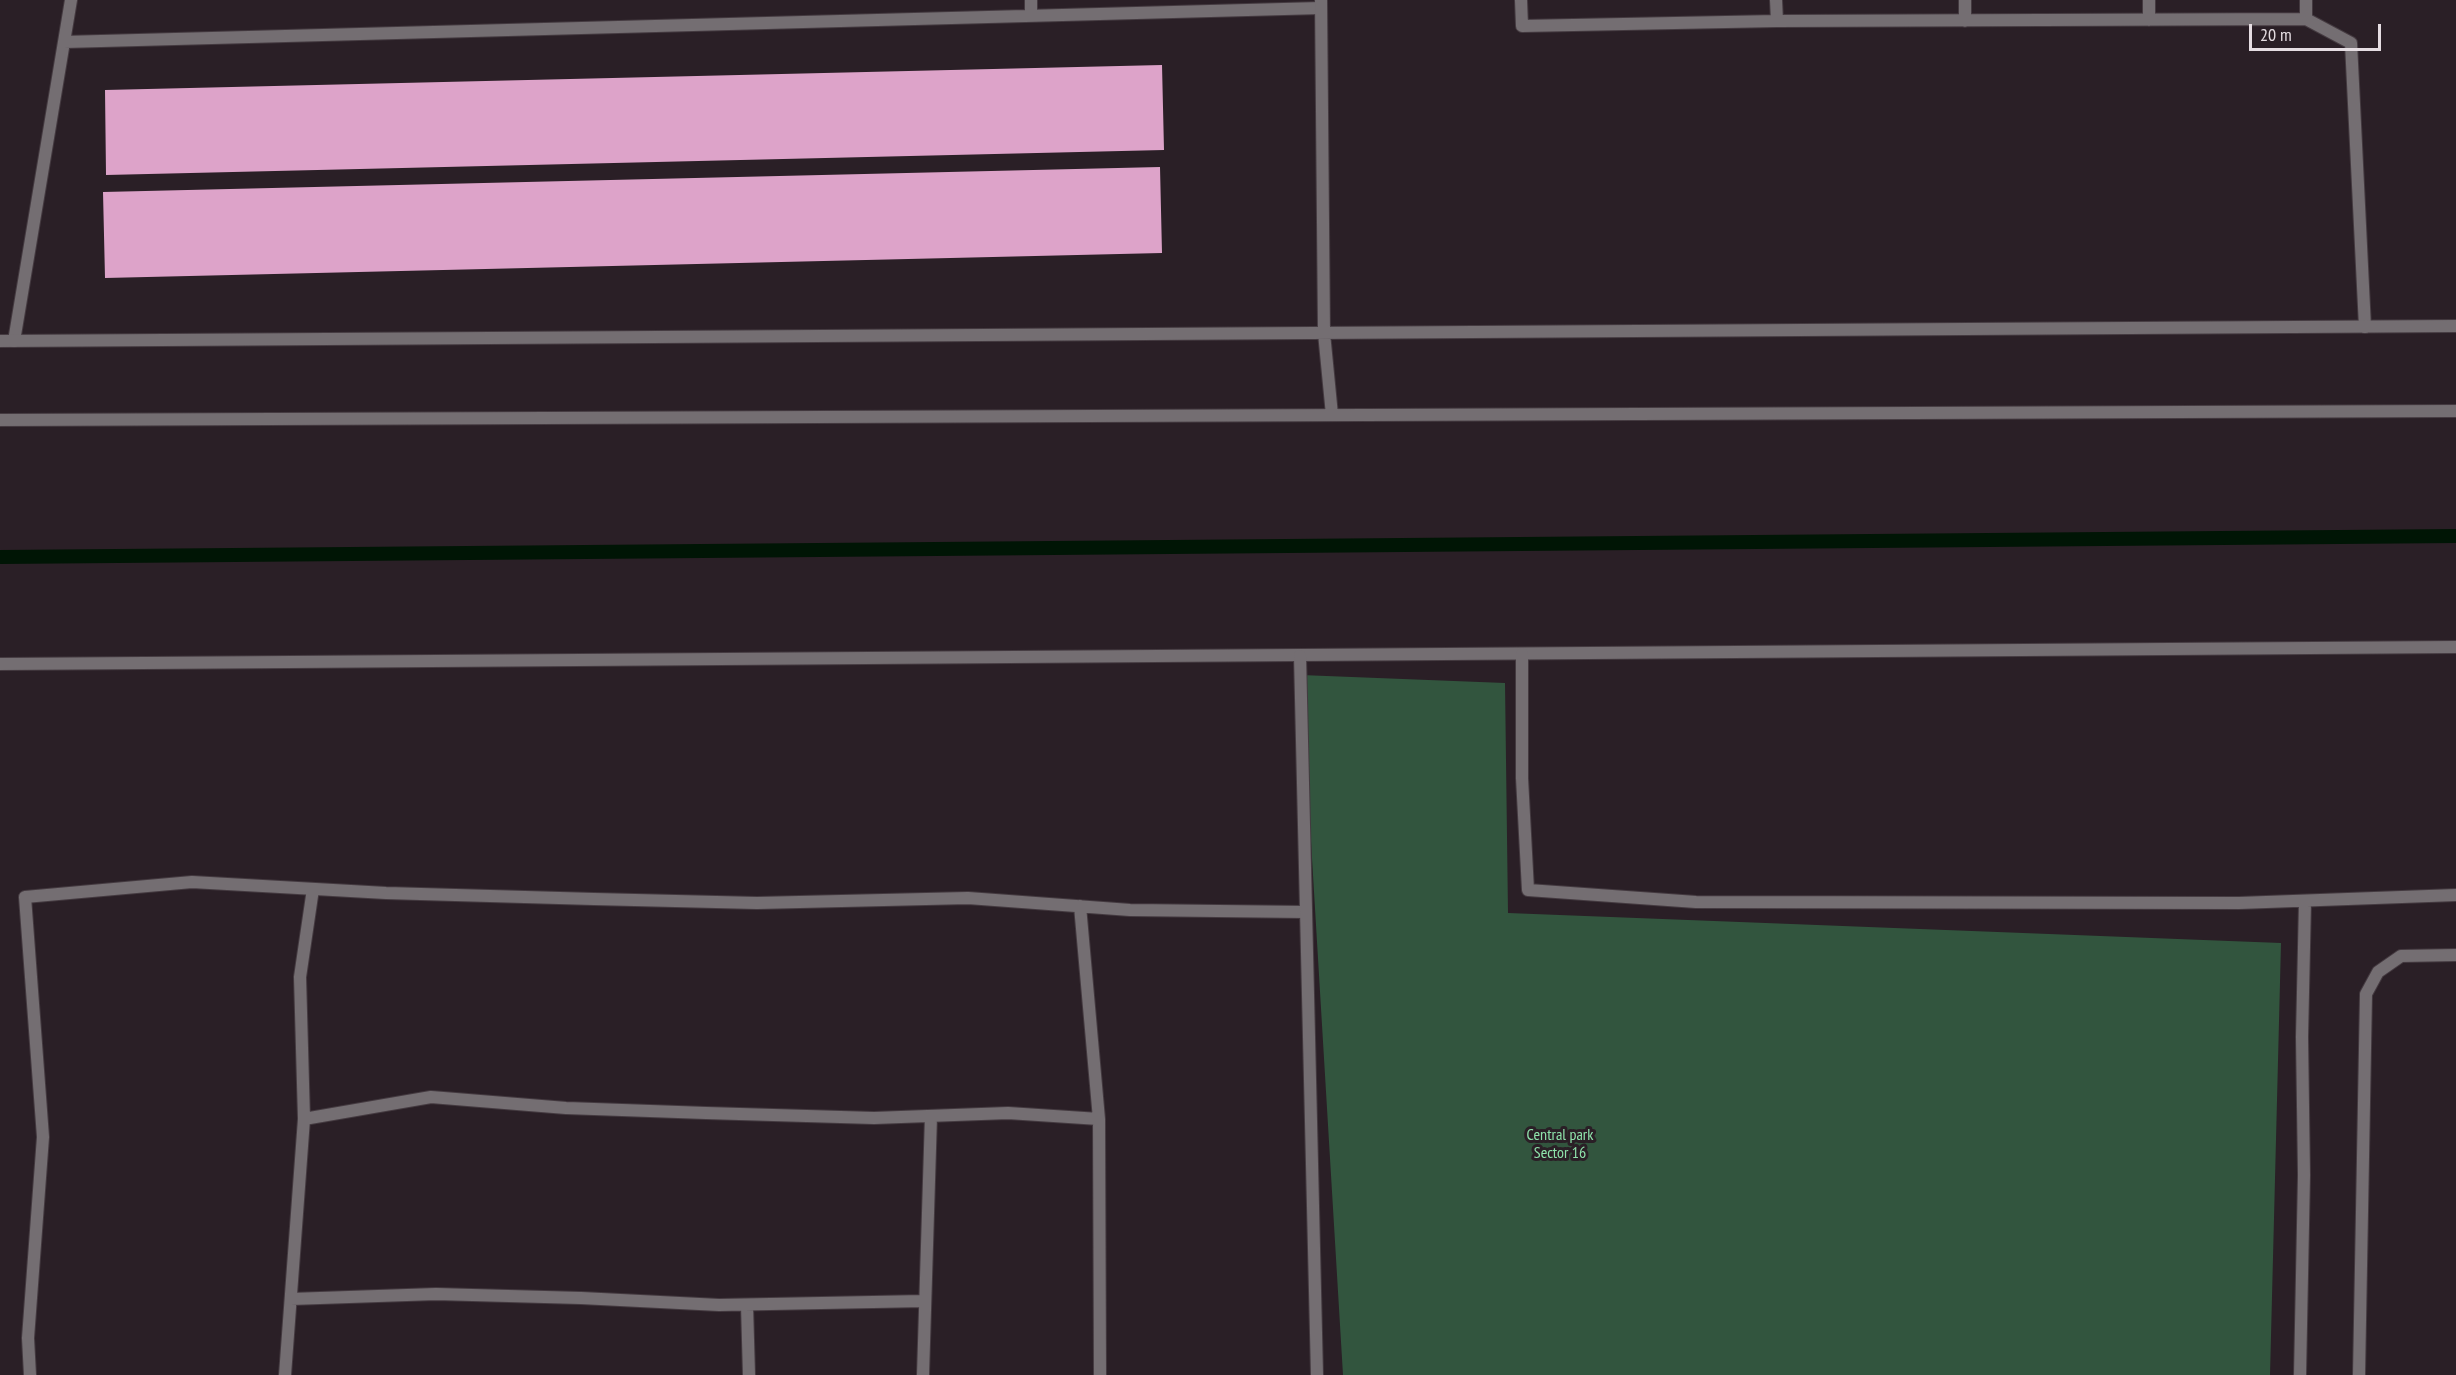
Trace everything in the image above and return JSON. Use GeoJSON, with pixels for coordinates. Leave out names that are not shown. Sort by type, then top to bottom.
{"type":"FeatureCollection","features":[{"type":"Feature","properties":{"kind":"street"},"geometry":{"type":"LineString","coordinates":[[14,341],[71,0]]}},
{"type":"Feature","properties":{"kind":"street"},"geometry":{"type":"LineString","coordinates":[[1031,0],[1032,16]]}},
{"type":"Feature","properties":{"kind":"street"},"geometry":{"type":"LineString","coordinates":[[1521,0],[1522,26],[1777,21],[2306,19],[2351,43],[2365,327]]}},
{"type":"Feature","properties":{"kind":"street"},"geometry":{"type":"LineString","coordinates":[[1776,0],[1777,21]]}},
{"type":"Feature","properties":{"kind":"street"},"geometry":{"type":"LineString","coordinates":[[1965,0],[1965,21]]}},
{"type":"Feature","properties":{"kind":"street"},"geometry":{"type":"LineString","coordinates":[[2148,0],[2149,20]]}},
{"type":"Feature","properties":{"kind":"street"},"geometry":{"type":"LineString","coordinates":[[2306,0],[2306,19]]}},
{"type":"Feature","properties":{"kind":"street"},"geometry":{"type":"LineString","coordinates":[[64,42],[1032,16],[1321,4],[1324,333],[1332,415]]}},
{"type":"Feature","properties":{"kind":"street"},"geometry":{"type":"LineString","coordinates":[[0,341],[2456,326]]}},
{"type":"Feature","properties":{"kind":"street"},"geometry":{"type":"LineString","coordinates":[[0,420],[2456,411]]}},
{"type":"Feature","properties":{"kind":"street"},"geometry":{"type":"LineString","coordinates":[[0,664],[2456,647]]}},
{"type":"Feature","properties":{"kind":"street"},"geometry":{"type":"LineString","coordinates":[[1522,654],[1522,778],[1528,890],[1696,902],[2305,902],[2456,895]]}},
{"type":"Feature","properties":{"kind":"street"},"geometry":{"type":"LineString","coordinates":[[1300,656],[1317,1375]]}},
{"type":"Feature","properties":{"kind":"street"},"geometry":{"type":"LineString","coordinates":[[30,1375],[28,1338],[43,1137],[25,897],[192,882],[386,893],[745,903],[968,898],[1130,910],[1306,912]]}},
{"type":"Feature","properties":{"kind":"street"},"geometry":{"type":"LineString","coordinates":[[285,1375],[304,1119],[300,976],[313,888]]}},
{"type":"Feature","properties":{"kind":"street"},"geometry":{"type":"LineString","coordinates":[[2300,1375],[2304,1175],[2302,1037],[2305,902]]}},
{"type":"Feature","properties":{"kind":"street"},"geometry":{"type":"LineString","coordinates":[[1080,906],[1100,1119],[1100,1375]]}},
{"type":"Feature","properties":{"kind":"street"},"geometry":{"type":"LineString","coordinates":[[2360,1375],[2366,994],[2378,972],[2401,956],[2456,955]]}},
{"type":"Feature","properties":{"kind":"street"},"geometry":{"type":"LineString","coordinates":[[304,1119],[431,1097],[567,1108],[671,1112],[874,1118],[1008,1113],[1100,1119]]}},
{"type":"Feature","properties":{"kind":"street"},"geometry":{"type":"LineString","coordinates":[[923,1375],[931,1116]]}},
{"type":"Feature","properties":{"kind":"street"},"geometry":{"type":"LineString","coordinates":[[291,1299],[436,1294],[747,1305],[924,1301]]}},
{"type":"Feature","properties":{"kind":"street"},"geometry":{"type":"LineString","coordinates":[[747,1305],[749,1375]]}},
{"type":"Feature","properties":{"kind":"green space","name":"Central park Sector 16"},"geometry":{"type":"Polygon","coordinates":[[[1301,675],[1505,683],[1508,913],[2281,943],[2270,1375],[1343,1375],[1301,675]]]}},
{"type":"Feature","properties":{"kind":"building"},"geometry":{"type":"Polygon","coordinates":[[[1162,65],[1164,150],[106,175],[105,90],[1162,65]]]}},
{"type":"Feature","properties":{"kind":"building"},"geometry":{"type":"Polygon","coordinates":[[[1160,167],[1162,253],[105,278],[103,192],[1160,167]]]}},
{"type":"Feature","properties":{"kind":"waterway"},"geometry":{"type":"LineString","coordinates":[[0,557],[2456,536]]}}]}
